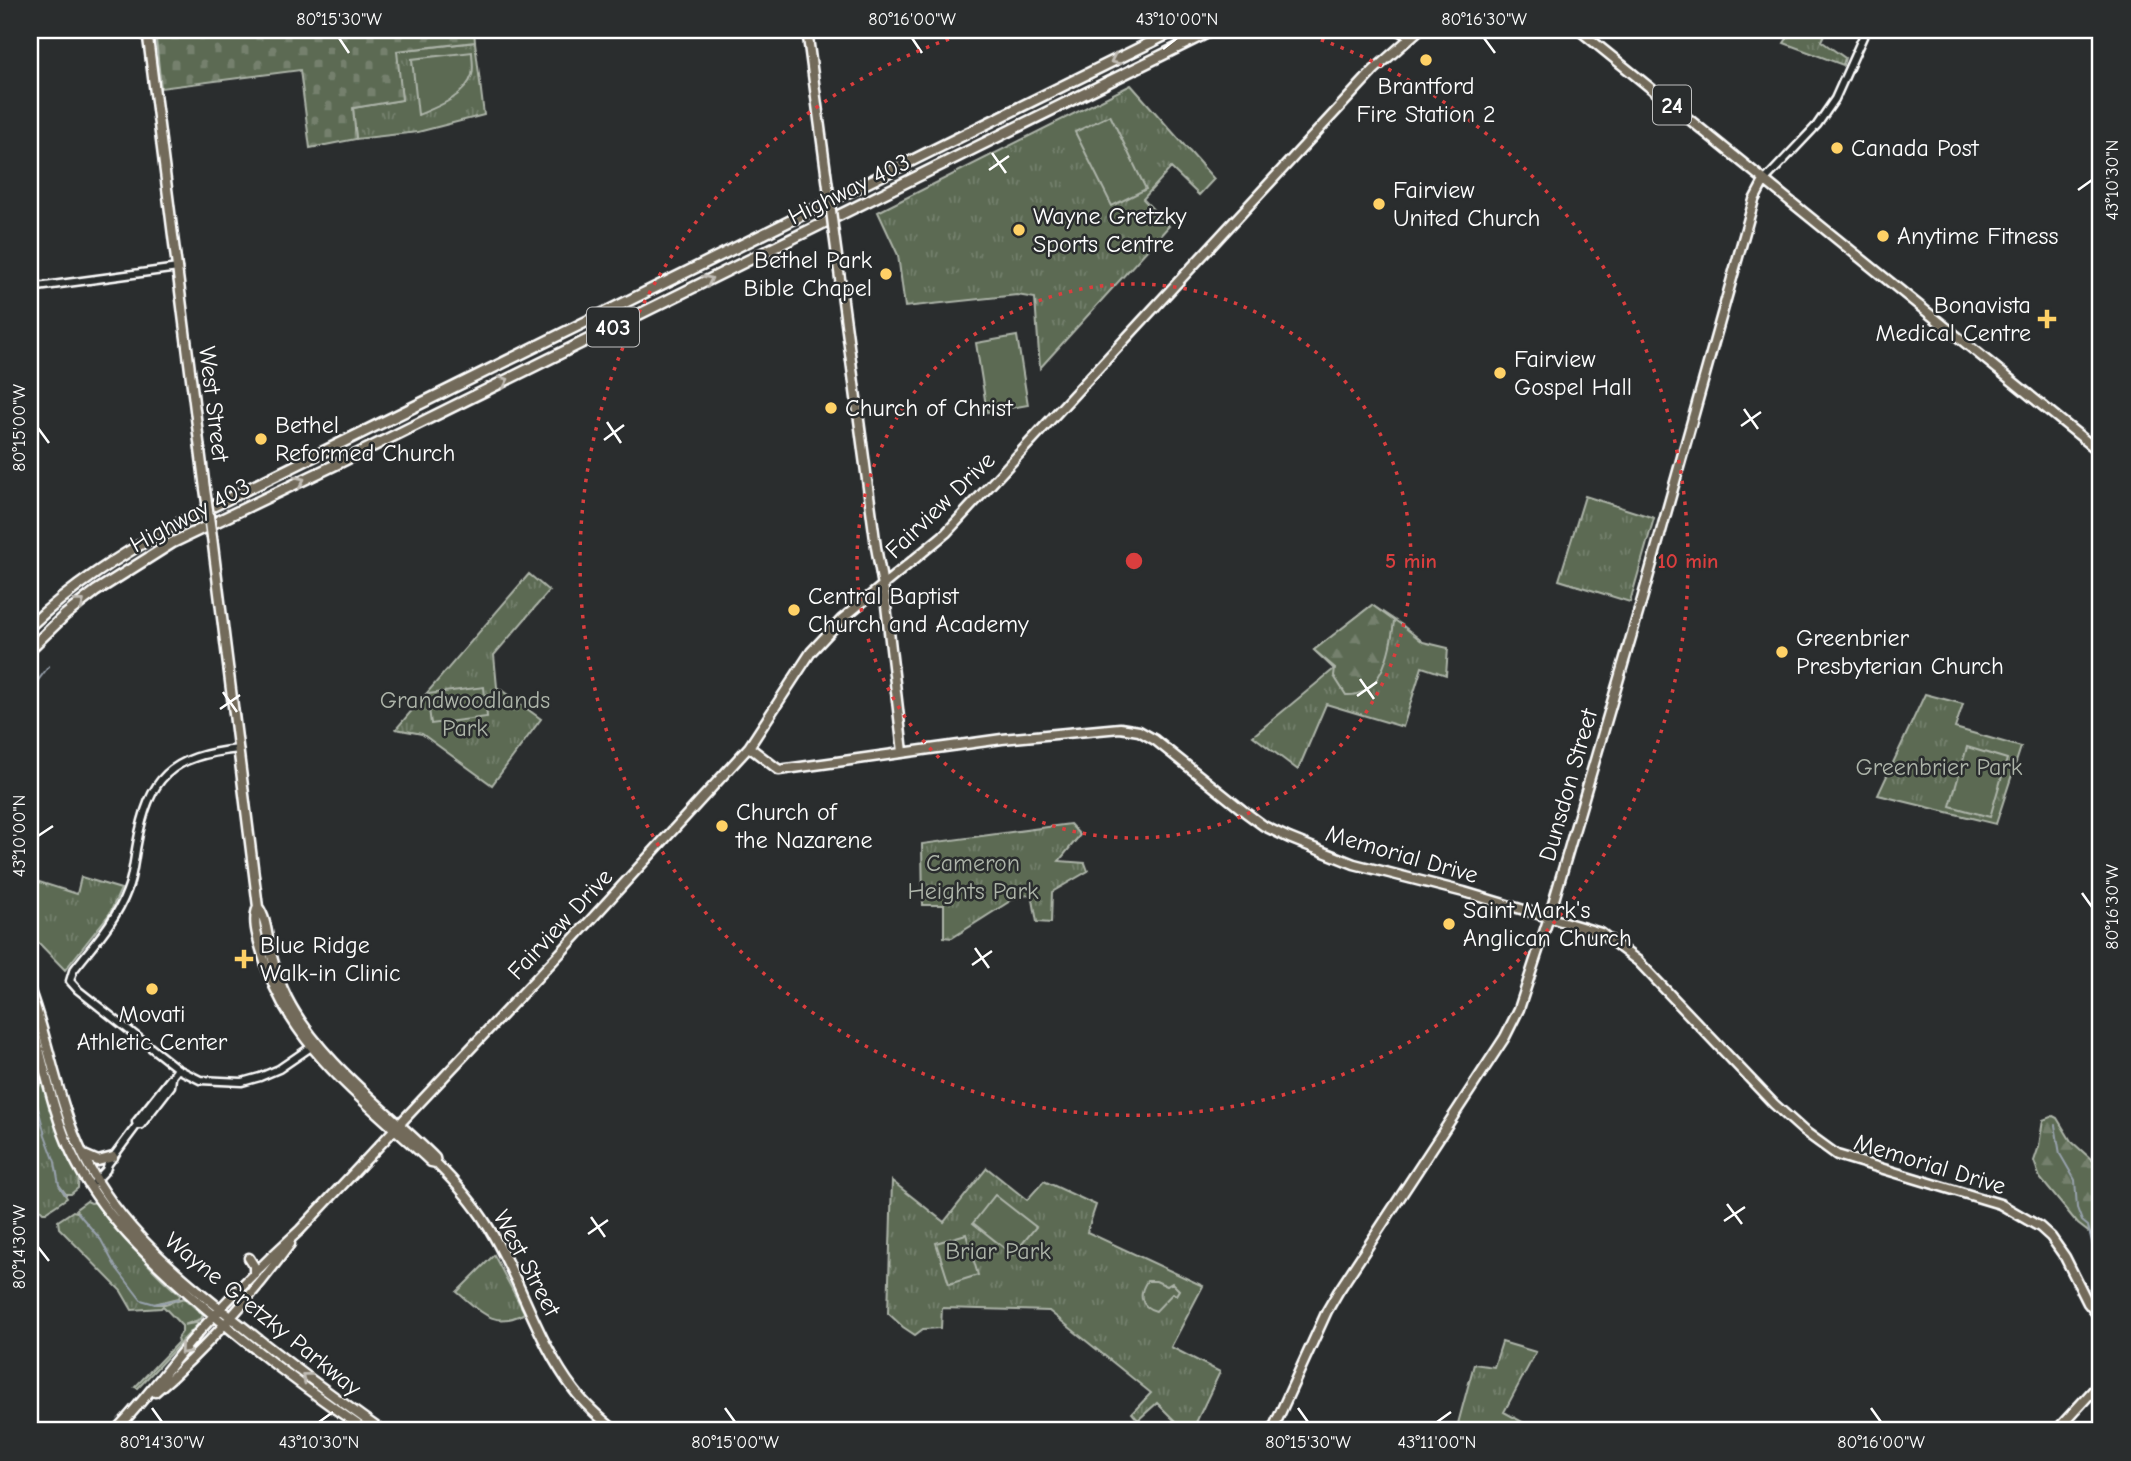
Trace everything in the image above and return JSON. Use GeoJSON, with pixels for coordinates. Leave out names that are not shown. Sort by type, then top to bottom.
{"type":"FeatureCollection","features":[{"type":"Feature","properties":{"kind":"highway","name":"Highway 403"},"geometry":{"type":"LineString","coordinates":[[30,626],[79,584],[124,553],[169,528],[1176,30]]}},
{"type":"Feature","properties":{"kind":"highway","name":"Highway 403"},"geometry":{"type":"LineString","coordinates":[[30,649],[65,615],[96,591],[172,543],[1213,30]]}},
{"type":"Feature","properties":{"kind":"highway"},"geometry":{"type":"LineString","coordinates":[[1399,30],[1413,32]]}},
{"type":"Feature","properties":{"kind":"main road","name":"West Street"},"geometry":{"type":"LineString","coordinates":[[148,30],[258,907],[263,913],[270,951],[286,997],[313,1045],[464,1193],[488,1226],[573,1390],[594,1413],[616,1431]]}},
{"type":"Feature","properties":{"kind":"main road"},"geometry":{"type":"LineString","coordinates":[[807,30],[903,752]]}},
{"type":"Feature","properties":{"kind":"main road","name":"24"},"geometry":{"type":"LineString","coordinates":[[1579,30],[2101,453]]}},
{"type":"Feature","properties":{"kind":"main road","name":"Fairview Drive"},"geometry":{"type":"LineString","coordinates":[[300,1230],[750,747],[811,652],[842,619],[946,533],[1328,118],[1413,32]]}},
{"type":"Feature","properties":{"kind":"main road","name":"Dunsdon Street"},"geometry":{"type":"LineString","coordinates":[[1272,1431],[1338,1292],[1505,1037],[1519,1009],[1549,917],[1639,610],[1757,192],[1765,181]]}},
{"type":"Feature","properties":{"kind":"main road","name":"Memorial Drive"},"geometry":{"type":"LineString","coordinates":[[750,747],[779,770],[903,752],[1095,730],[1120,728],[1139,731],[1155,740],[1264,826],[1289,838],[1353,864],[1464,892],[1601,933],[1638,961],[1774,1104],[1804,1131],[1837,1154],[2000,1204],[2040,1227],[2065,1257],[2088,1303],[2101,1319]]}},
{"type":"Feature","properties":{"kind":"main road","name":"Wayne Gretzky Parkway"},"geometry":{"type":"LineString","coordinates":[[30,990],[66,1116],[92,1180]]}},
{"type":"Feature","properties":{"kind":"main road","name":"Wayne Gretzky Parkway"},"geometry":{"type":"LineString","coordinates":[[30,1017],[73,1155],[146,1246],[217,1313],[382,1431]]}},
{"type":"Feature","properties":{"kind":"main road"},"geometry":{"type":"LineString","coordinates":[[83,1154],[98,1161],[110,1160]]}},
{"type":"Feature","properties":{"kind":"main road"},"geometry":{"type":"LineString","coordinates":[[115,1431],[217,1313],[300,1230]]}},
{"type":"Feature","properties":{"kind":"main road"},"geometry":{"type":"LineString","coordinates":[[141,1404],[174,1376],[227,1320],[274,1266],[300,1230]]}},
{"type":"Feature","properties":{"kind":"main road"},"geometry":{"type":"LineString","coordinates":[[249,1258],[253,1261],[254,1274]]}},
{"type":"Feature","properties":{"kind":"main road","name":"Wayne Gretzky Parkway"},"geometry":{"type":"LineString","coordinates":[[227,1320],[314,1395],[367,1431]]}},
{"type":"Feature","properties":{"kind":"main road"},"geometry":{"type":"LineString","coordinates":[[2056,1431],[2101,1382]]}},
{"type":"Feature","properties":{"kind":"street"},"geometry":{"type":"LineString","coordinates":[[1765,181],[1817,125],[1835,99],[1866,30]]}},
{"type":"Feature","properties":{"kind":"street"},"geometry":{"type":"LineString","coordinates":[[30,288],[178,268]]}},
{"type":"Feature","properties":{"kind":"street"},"geometry":{"type":"LineString","coordinates":[[239,749],[206,754],[185,761],[174,767],[159,782],[141,818],[129,887],[124,900],[70,976],[71,981],[78,990],[178,1069],[189,1077],[200,1080],[242,1082],[279,1069],[313,1045]]}},
{"type":"Feature","properties":{"kind":"street"},"geometry":{"type":"LineString","coordinates":[[92,1180],[178,1069]]}},
{"type":"Feature","properties":{"kind":"green space"},"geometry":{"type":"Polygon","coordinates":[[[155,30],[474,30],[475,42],[397,51],[402,100],[353,108],[356,139],[310,148],[300,70],[161,88],[155,30]]]}},
{"type":"Feature","properties":{"kind":"green space"},"geometry":{"type":"Polygon","coordinates":[[[1780,30],[1826,30],[1821,41],[1845,58],[1843,65],[1784,43],[1788,37],[1780,30]]]}},
{"type":"Feature","properties":{"kind":"green space"},"geometry":{"type":"Polygon","coordinates":[[[475,42],[484,115],[418,132],[356,139],[353,108],[402,100],[396,51],[475,42]]]}},
{"type":"Feature","properties":{"kind":"green space"},"geometry":{"type":"Polygon","coordinates":[[[472,52],[472,75],[463,89],[449,100],[418,115],[412,59],[472,52]]]}},
{"type":"Feature","properties":{"kind":"green space"},"geometry":{"type":"Polygon","coordinates":[[[1131,85],[1214,179],[1199,195],[1171,168],[1143,199],[1169,226],[1040,368],[1035,298],[1017,295],[905,307],[898,255],[878,212],[1131,85]]]}},
{"type":"Feature","properties":{"kind":"green space"},"geometry":{"type":"Polygon","coordinates":[[[1110,115],[1146,189],[1112,206],[1075,132],[1110,115]]]}},
{"type":"Feature","properties":{"kind":"green space"},"geometry":{"type":"Polygon","coordinates":[[[1017,336],[1028,405],[987,412],[976,343],[1017,336]]]}},
{"type":"Feature","properties":{"kind":"green space"},"geometry":{"type":"Polygon","coordinates":[[[1585,496],[1654,518],[1630,602],[1559,580],[1585,496]]]}},
{"type":"Feature","properties":{"kind":"green space","name":"Grandwoodlands Park"},"geometry":{"type":"Polygon","coordinates":[[[529,574],[549,591],[494,655],[497,687],[541,719],[492,785],[422,734],[396,729],[529,574]]]}},
{"type":"Feature","properties":{"kind":"green space"},"geometry":{"type":"Polygon","coordinates":[[[1372,605],[1423,642],[1448,648],[1446,675],[1422,667],[1403,727],[1326,704],[1298,770],[1253,736],[1334,669],[1314,650],[1372,605]]]}},
{"type":"Feature","properties":{"kind":"green space"},"geometry":{"type":"Polygon","coordinates":[[[1372,605],[1394,621],[1387,657],[1376,680],[1368,688],[1358,694],[1346,695],[1334,676],[1335,668],[1314,650],[1372,605]]]}},
{"type":"Feature","properties":{"kind":"green space"},"geometry":{"type":"Polygon","coordinates":[[[484,687],[487,717],[431,724],[427,694],[484,687]]]}},
{"type":"Feature","properties":{"kind":"green space","name":"Greenbrier Park"},"geometry":{"type":"Polygon","coordinates":[[[1925,694],[1963,704],[1955,728],[2021,747],[1996,824],[1878,795],[1925,694]]]}},
{"type":"Feature","properties":{"kind":"green space"},"geometry":{"type":"Polygon","coordinates":[[[1967,747],[2007,759],[1990,817],[1950,806],[1967,747]]]}},
{"type":"Feature","properties":{"kind":"green space","name":"Cameron Heights Park"},"geometry":{"type":"Polygon","coordinates":[[[1070,824],[1080,835],[1059,861],[1085,863],[1088,871],[1052,892],[1051,923],[1037,922],[1032,894],[1015,898],[952,938],[944,937],[944,905],[923,905],[922,844],[1070,824]]]}},
{"type":"Feature","properties":{"kind":"green space"},"geometry":{"type":"Polygon","coordinates":[[[81,877],[121,889],[110,913],[65,970],[36,940],[30,940],[30,879],[77,894],[81,877]]]}},
{"type":"Feature","properties":{"kind":"green space"},"geometry":{"type":"Polygon","coordinates":[[[44,1079],[57,1127],[79,1175],[78,1188],[71,1194],[66,1194],[59,1185],[67,1198],[46,1212],[30,1199],[30,1175],[38,1165],[30,1153],[30,1093],[34,1094],[44,1079]]]}},
{"type":"Feature","properties":{"kind":"green space"},"geometry":{"type":"Polygon","coordinates":[[[2053,1116],[2071,1141],[2101,1168],[2101,1242],[2078,1224],[2040,1178],[2034,1161],[2043,1120],[2053,1116]]]}},
{"type":"Feature","properties":{"kind":"green space","name":"Briar Park"},"geometry":{"type":"Polygon","coordinates":[[[987,1168],[1027,1200],[1044,1181],[1096,1205],[1087,1232],[1203,1286],[1171,1347],[1220,1372],[1192,1431],[1185,1431],[1157,1403],[1138,1420],[1132,1413],[1151,1393],[1049,1311],[942,1308],[941,1328],[923,1329],[915,1335],[888,1313],[892,1181],[944,1222],[987,1168]]]}},
{"type":"Feature","properties":{"kind":"green space"},"geometry":{"type":"Polygon","coordinates":[[[995,1195],[1036,1227],[1013,1255],[973,1223],[995,1195]]]}},
{"type":"Feature","properties":{"kind":"green space"},"geometry":{"type":"Polygon","coordinates":[[[87,1201],[98,1202],[136,1252],[180,1295],[179,1298],[154,1304],[165,1304],[184,1298],[203,1315],[201,1319],[184,1325],[200,1322],[138,1388],[135,1387],[178,1342],[182,1326],[163,1306],[132,1310],[121,1291],[59,1228],[58,1221],[73,1211],[77,1212],[76,1209],[87,1201]]]}},
{"type":"Feature","properties":{"kind":"green space"},"geometry":{"type":"Polygon","coordinates":[[[966,1234],[978,1275],[949,1284],[936,1243],[966,1234]]]}},
{"type":"Feature","properties":{"kind":"green space"},"geometry":{"type":"Polygon","coordinates":[[[494,1255],[523,1314],[503,1320],[495,1319],[487,1316],[457,1292],[494,1255]]]}},
{"type":"Feature","properties":{"kind":"green space"},"geometry":{"type":"Polygon","coordinates":[[[1147,1281],[1156,1281],[1167,1286],[1172,1283],[1179,1290],[1156,1311],[1142,1299],[1142,1291],[1147,1281]]]}},
{"type":"Feature","properties":{"kind":"green space"},"geometry":{"type":"Polygon","coordinates":[[[1502,1342],[1536,1352],[1504,1412],[1539,1431],[1456,1431],[1474,1364],[1494,1367],[1502,1342]]]}},
{"type":"Feature","properties":{"kind":"waterway"},"geometry":{"type":"LineString","coordinates":[[30,691],[49,666]]}},
{"type":"Feature","properties":{"kind":"waterway"},"geometry":{"type":"LineString","coordinates":[[30,1077],[55,1162],[59,1185],[65,1194]]}},
{"type":"Feature","properties":{"kind":"waterway"},"geometry":{"type":"LineString","coordinates":[[2055,1125],[2060,1154],[2075,1180],[2077,1208],[2082,1221],[2088,1226],[2093,1246],[2101,1255]]}},
{"type":"Feature","properties":{"kind":"waterway"},"geometry":{"type":"LineString","coordinates":[[78,1213],[101,1240],[115,1266],[141,1300],[155,1304],[178,1299]]}},
{"type":"Feature","properties":{"kind":"place","name":"Brantford Fire Station 2"},"geometry":{"type":"Point","coordinates":[1426,60]}},
{"type":"Feature","properties":{"kind":"place","name":"Canada Post"},"geometry":{"type":"Point","coordinates":[1837,148]}},
{"type":"Feature","properties":{"kind":"place","name":"Fairview United Church"},"geometry":{"type":"Point","coordinates":[1379,204]}},
{"type":"Feature","properties":{"kind":"place","name":"Wayne Gretzky Sports Centre"},"geometry":{"type":"Point","coordinates":[1019,230]}},
{"type":"Feature","properties":{"kind":"place","name":"Anytime Fitness"},"geometry":{"type":"Point","coordinates":[1883,236]}},
{"type":"Feature","properties":{"kind":"place","name":"Bethel Park Bible Chapel"},"geometry":{"type":"Point","coordinates":[886,274]}},
{"type":"Feature","properties":{"kind":"place","name":"Bonavista Medical Centre"},"geometry":{"type":"Point","coordinates":[2047,319]}},
{"type":"Feature","properties":{"kind":"place","name":"Fairview Gospel Hall"},"geometry":{"type":"Point","coordinates":[1500,373]}},
{"type":"Feature","properties":{"kind":"place","name":"Church of Christ"},"geometry":{"type":"Point","coordinates":[831,408]}},
{"type":"Feature","properties":{"kind":"place","name":"Bethel Reformed Church"},"geometry":{"type":"Point","coordinates":[261,439]}},
{"type":"Feature","properties":{"kind":"place","name":"Central Baptist Church and Academy"},"geometry":{"type":"Point","coordinates":[794,610]}},
{"type":"Feature","properties":{"kind":"place","name":"Greenbrier Presbyterian Church"},"geometry":{"type":"Point","coordinates":[1782,652]}},
{"type":"Feature","properties":{"kind":"place","name":"Church of the Nazarene"},"geometry":{"type":"Point","coordinates":[722,826]}},
{"type":"Feature","properties":{"kind":"place","name":"Saint Mark's Anglican Church"},"geometry":{"type":"Point","coordinates":[1449,924]}},
{"type":"Feature","properties":{"kind":"place","name":"Blue Ridge Walk-in Clinic"},"geometry":{"type":"Point","coordinates":[244,959]}},
{"type":"Feature","properties":{"kind":"place","name":"Movati Athletic Center"},"geometry":{"type":"Point","coordinates":[152,989]}}]}
